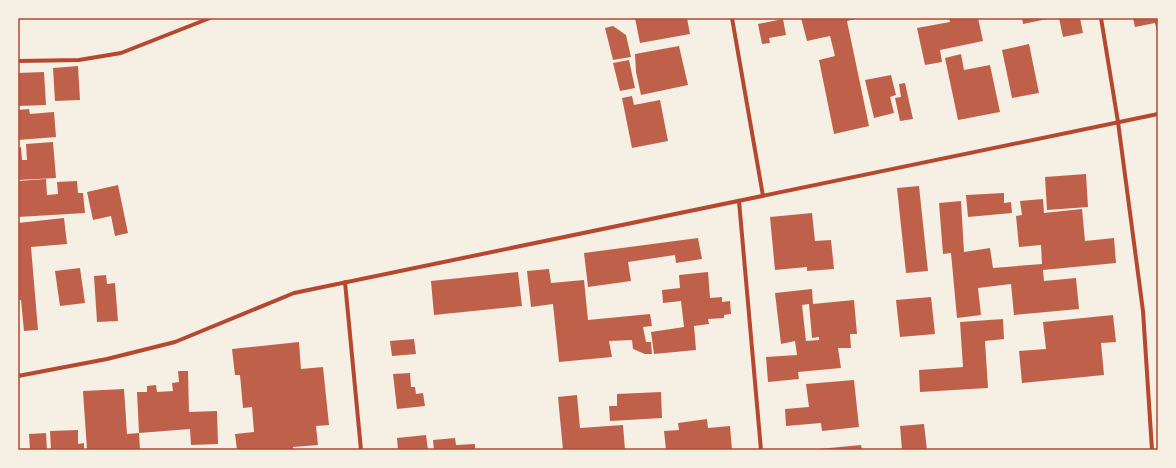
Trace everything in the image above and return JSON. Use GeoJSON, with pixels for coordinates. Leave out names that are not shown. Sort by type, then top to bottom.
{"type":"FeatureCollection","features":[{"type":"Feature","properties":{"kind":"street"},"geometry":{"type":"LineString","coordinates":[[18,61],[80,60],[121,53],[210,18]]}},
{"type":"Feature","properties":{"kind":"street"},"geometry":{"type":"LineString","coordinates":[[732,18],[762,196]]}},
{"type":"Feature","properties":{"kind":"street"},"geometry":{"type":"LineString","coordinates":[[1100,18],[1118,122],[1143,311],[1152,450]]}},
{"type":"Feature","properties":{"kind":"street"},"geometry":{"type":"LineString","coordinates":[[18,376],[107,359],[175,342],[294,293],[1158,114]]}},
{"type":"Feature","properties":{"kind":"street"},"geometry":{"type":"LineString","coordinates":[[739,201],[761,450]]}},
{"type":"Feature","properties":{"kind":"street"},"geometry":{"type":"LineString","coordinates":[[345,282],[361,450]]}},
{"type":"Feature","properties":{"kind":"building"},"geometry":{"type":"Polygon","coordinates":[[[635,18],[687,18],[690,34],[640,43],[635,18]]]}},
{"type":"Feature","properties":{"kind":"building"},"geometry":{"type":"Polygon","coordinates":[[[801,18],[859,18],[847,21],[869,126],[834,134],[819,60],[835,56],[830,36],[807,41],[801,18]]]}},
{"type":"Feature","properties":{"kind":"building"},"geometry":{"type":"Polygon","coordinates":[[[949,18],[978,18],[983,41],[940,50],[942,62],[925,65],[917,28],[950,22],[949,18]]]}},
{"type":"Feature","properties":{"kind":"building"},"geometry":{"type":"Polygon","coordinates":[[[1022,18],[1047,18],[1047,19],[1023,24],[1022,18]]]}},
{"type":"Feature","properties":{"kind":"building"},"geometry":{"type":"Polygon","coordinates":[[[1059,18],[1080,18],[1083,33],[1063,37],[1059,18]]]}},
{"type":"Feature","properties":{"kind":"building"},"geometry":{"type":"Polygon","coordinates":[[[1133,18],[1158,18],[1158,35],[1155,23],[1135,27],[1133,18]]]}},
{"type":"Feature","properties":{"kind":"building"},"geometry":{"type":"Polygon","coordinates":[[[783,19],[786,35],[769,38],[770,43],[762,44],[758,24],[783,19]]]}},
{"type":"Feature","properties":{"kind":"building"},"geometry":{"type":"Polygon","coordinates":[[[613,26],[626,35],[631,57],[613,60],[605,28],[613,26]]]}},
{"type":"Feature","properties":{"kind":"building"},"geometry":{"type":"Polygon","coordinates":[[[1029,44],[1039,93],[1012,98],[1002,50],[1029,44]]]}},
{"type":"Feature","properties":{"kind":"building"},"geometry":{"type":"Polygon","coordinates":[[[679,46],[688,85],[641,95],[636,72],[635,54],[679,46]]]}},
{"type":"Feature","properties":{"kind":"building"},"geometry":{"type":"Polygon","coordinates":[[[961,54],[964,70],[990,65],[1000,112],[958,120],[945,58],[961,54]]]}},
{"type":"Feature","properties":{"kind":"building"},"geometry":{"type":"Polygon","coordinates":[[[629,60],[635,88],[620,91],[613,63],[629,60]]]}},
{"type":"Feature","properties":{"kind":"building"},"geometry":{"type":"Polygon","coordinates":[[[78,66],[80,100],[55,101],[53,68],[78,66]]]}},
{"type":"Feature","properties":{"kind":"building"},"geometry":{"type":"Polygon","coordinates":[[[44,72],[46,105],[18,106],[18,73],[44,72]]]}},
{"type":"Feature","properties":{"kind":"building"},"geometry":{"type":"Polygon","coordinates":[[[891,75],[896,95],[890,97],[894,113],[874,118],[865,80],[891,75]]]}},
{"type":"Feature","properties":{"kind":"building"},"geometry":{"type":"Polygon","coordinates":[[[905,83],[913,119],[900,121],[895,98],[901,97],[899,84],[905,83]]]}},
{"type":"Feature","properties":{"kind":"building"},"geometry":{"type":"Polygon","coordinates":[[[632,96],[634,105],[660,100],[668,141],[632,148],[622,98],[632,96]]]}},
{"type":"Feature","properties":{"kind":"building"},"geometry":{"type":"Polygon","coordinates":[[[29,109],[30,114],[54,112],[56,137],[18,140],[18,110],[29,109]]]}},
{"type":"Feature","properties":{"kind":"building"},"geometry":{"type":"Polygon","coordinates":[[[53,142],[56,178],[18,180],[18,148],[21,147],[22,160],[27,160],[26,144],[53,142]]]}},
{"type":"Feature","properties":{"kind":"building"},"geometry":{"type":"Polygon","coordinates":[[[1086,174],[1088,207],[1047,210],[1045,177],[1086,174]]]}},
{"type":"Feature","properties":{"kind":"building"},"geometry":{"type":"Polygon","coordinates":[[[46,179],[47,195],[58,194],[57,182],[77,181],[78,193],[83,193],[85,213],[18,217],[18,181],[46,179]]]}},
{"type":"Feature","properties":{"kind":"building"},"geometry":{"type":"Polygon","coordinates":[[[118,185],[128,233],[115,236],[111,216],[93,220],[87,192],[118,185]]]}},
{"type":"Feature","properties":{"kind":"building"},"geometry":{"type":"Polygon","coordinates":[[[919,186],[928,271],[906,273],[897,188],[919,186]]]}},
{"type":"Feature","properties":{"kind":"building"},"geometry":{"type":"Polygon","coordinates":[[[1004,193],[1004,203],[1011,202],[1012,213],[968,217],[966,195],[1004,193]]]}},
{"type":"Feature","properties":{"kind":"building"},"geometry":{"type":"Polygon","coordinates":[[[1043,199],[1044,213],[1082,209],[1085,241],[1114,238],[1116,263],[1043,270],[1044,281],[1076,278],[1079,309],[1014,315],[1011,284],[978,288],[981,315],[957,318],[951,253],[943,254],[939,203],[961,201],[964,252],[990,248],[993,268],[1042,264],[1041,245],[1019,247],[1016,216],[1022,215],[1020,201],[1043,199]]]}},
{"type":"Feature","properties":{"kind":"building"},"geometry":{"type":"Polygon","coordinates":[[[812,213],[815,241],[831,240],[834,269],[807,271],[807,267],[775,270],[770,217],[812,213]]]}},
{"type":"Feature","properties":{"kind":"building"},"geometry":{"type":"Polygon","coordinates":[[[64,218],[67,244],[31,247],[38,330],[24,331],[21,300],[18,300],[18,223],[64,218]]]}},
{"type":"Feature","properties":{"kind":"building"},"geometry":{"type":"Polygon","coordinates":[[[698,238],[702,259],[676,263],[675,255],[628,262],[631,281],[588,287],[584,253],[698,238]]]}},
{"type":"Feature","properties":{"kind":"building"},"geometry":{"type":"Polygon","coordinates":[[[80,268],[85,303],[60,306],[55,271],[80,268]]]}},
{"type":"Feature","properties":{"kind":"building"},"geometry":{"type":"Polygon","coordinates":[[[549,269],[551,283],[584,280],[588,320],[650,314],[652,326],[643,327],[646,342],[651,342],[652,354],[645,354],[633,349],[632,340],[609,341],[612,357],[559,362],[553,304],[531,307],[527,271],[549,269]]]}},
{"type":"Feature","properties":{"kind":"building"},"geometry":{"type":"Polygon","coordinates":[[[518,272],[522,306],[434,315],[431,281],[518,272]]]}},
{"type":"Feature","properties":{"kind":"building"},"geometry":{"type":"Polygon","coordinates":[[[708,272],[710,298],[722,297],[722,302],[730,301],[731,314],[724,315],[724,318],[708,319],[709,324],[694,326],[696,350],[654,354],[651,332],[684,327],[681,301],[663,303],[662,290],[680,288],[679,275],[708,272]]]}},
{"type":"Feature","properties":{"kind":"building"},"geometry":{"type":"Polygon","coordinates":[[[106,275],[107,284],[115,283],[118,321],[97,322],[94,276],[106,275]]]}},
{"type":"Feature","properties":{"kind":"building"},"geometry":{"type":"Polygon","coordinates":[[[812,289],[813,304],[854,300],[857,334],[850,334],[851,348],[838,348],[841,368],[798,372],[799,379],[768,382],[766,357],[797,355],[795,341],[781,344],[775,293],[812,289]],[[809,304],[802,305],[806,341],[819,340],[819,337],[812,338],[809,304]]]}},
{"type":"Feature","properties":{"kind":"building"},"geometry":{"type":"Polygon","coordinates":[[[931,297],[935,334],[900,337],[896,300],[931,297]]]}},
{"type":"Feature","properties":{"kind":"building"},"geometry":{"type":"Polygon","coordinates":[[[1113,315],[1116,342],[1101,343],[1104,375],[1022,383],[1019,351],[1046,349],[1043,322],[1113,315]]]}},
{"type":"Feature","properties":{"kind":"building"},"geometry":{"type":"Polygon","coordinates":[[[1003,319],[1004,339],[985,341],[988,388],[920,392],[919,370],[963,367],[960,322],[1003,319]]]}},
{"type":"Feature","properties":{"kind":"building"},"geometry":{"type":"Polygon","coordinates":[[[414,339],[416,354],[392,356],[390,341],[414,339]]]}},
{"type":"Feature","properties":{"kind":"building"},"geometry":{"type":"Polygon","coordinates":[[[299,342],[301,369],[323,367],[329,425],[316,426],[318,445],[293,447],[293,450],[237,450],[235,434],[254,432],[252,407],[243,408],[240,375],[235,375],[232,349],[299,342]]]}},
{"type":"Feature","properties":{"kind":"building"},"geometry":{"type":"Polygon","coordinates":[[[178,371],[188,371],[189,412],[217,411],[218,444],[191,445],[190,429],[139,433],[137,392],[147,392],[147,386],[156,385],[157,392],[173,391],[172,383],[179,382],[178,371]]]}},
{"type":"Feature","properties":{"kind":"building"},"geometry":{"type":"Polygon","coordinates":[[[410,373],[411,387],[415,387],[416,394],[423,393],[425,406],[397,409],[393,374],[410,373]]]}},
{"type":"Feature","properties":{"kind":"building"},"geometry":{"type":"Polygon","coordinates":[[[854,380],[859,427],[822,431],[821,423],[786,426],[785,409],[809,407],[806,384],[854,380]]]}},
{"type":"Feature","properties":{"kind":"building"},"geometry":{"type":"Polygon","coordinates":[[[124,389],[127,434],[139,433],[140,450],[87,450],[83,391],[124,389]]]}},
{"type":"Feature","properties":{"kind":"building"},"geometry":{"type":"Polygon","coordinates":[[[661,392],[662,418],[610,421],[609,406],[617,406],[617,394],[661,392]]]}},
{"type":"Feature","properties":{"kind":"building"},"geometry":{"type":"Polygon","coordinates":[[[577,395],[580,428],[623,425],[625,450],[563,450],[558,397],[577,395]]]}},
{"type":"Feature","properties":{"kind":"building"},"geometry":{"type":"Polygon","coordinates":[[[707,419],[708,428],[730,426],[732,450],[666,450],[664,431],[679,430],[678,423],[707,419]]]}},
{"type":"Feature","properties":{"kind":"building"},"geometry":{"type":"Polygon","coordinates":[[[924,424],[927,450],[902,450],[900,426],[924,424]]]}},
{"type":"Feature","properties":{"kind":"building"},"geometry":{"type":"Polygon","coordinates":[[[78,430],[78,444],[84,443],[84,450],[51,450],[50,431],[78,430]]]}},
{"type":"Feature","properties":{"kind":"building"},"geometry":{"type":"Polygon","coordinates":[[[46,433],[47,450],[30,450],[29,434],[46,433]]]}},
{"type":"Feature","properties":{"kind":"building"},"geometry":{"type":"Polygon","coordinates":[[[426,435],[428,450],[398,450],[397,438],[426,435]]]}},
{"type":"Feature","properties":{"kind":"building"},"geometry":{"type":"Polygon","coordinates":[[[455,438],[456,445],[475,444],[475,450],[434,450],[433,440],[455,438]]]}},
{"type":"Feature","properties":{"kind":"building"},"geometry":{"type":"Polygon","coordinates":[[[861,445],[862,450],[819,450],[819,449],[861,445]]]}}]}
